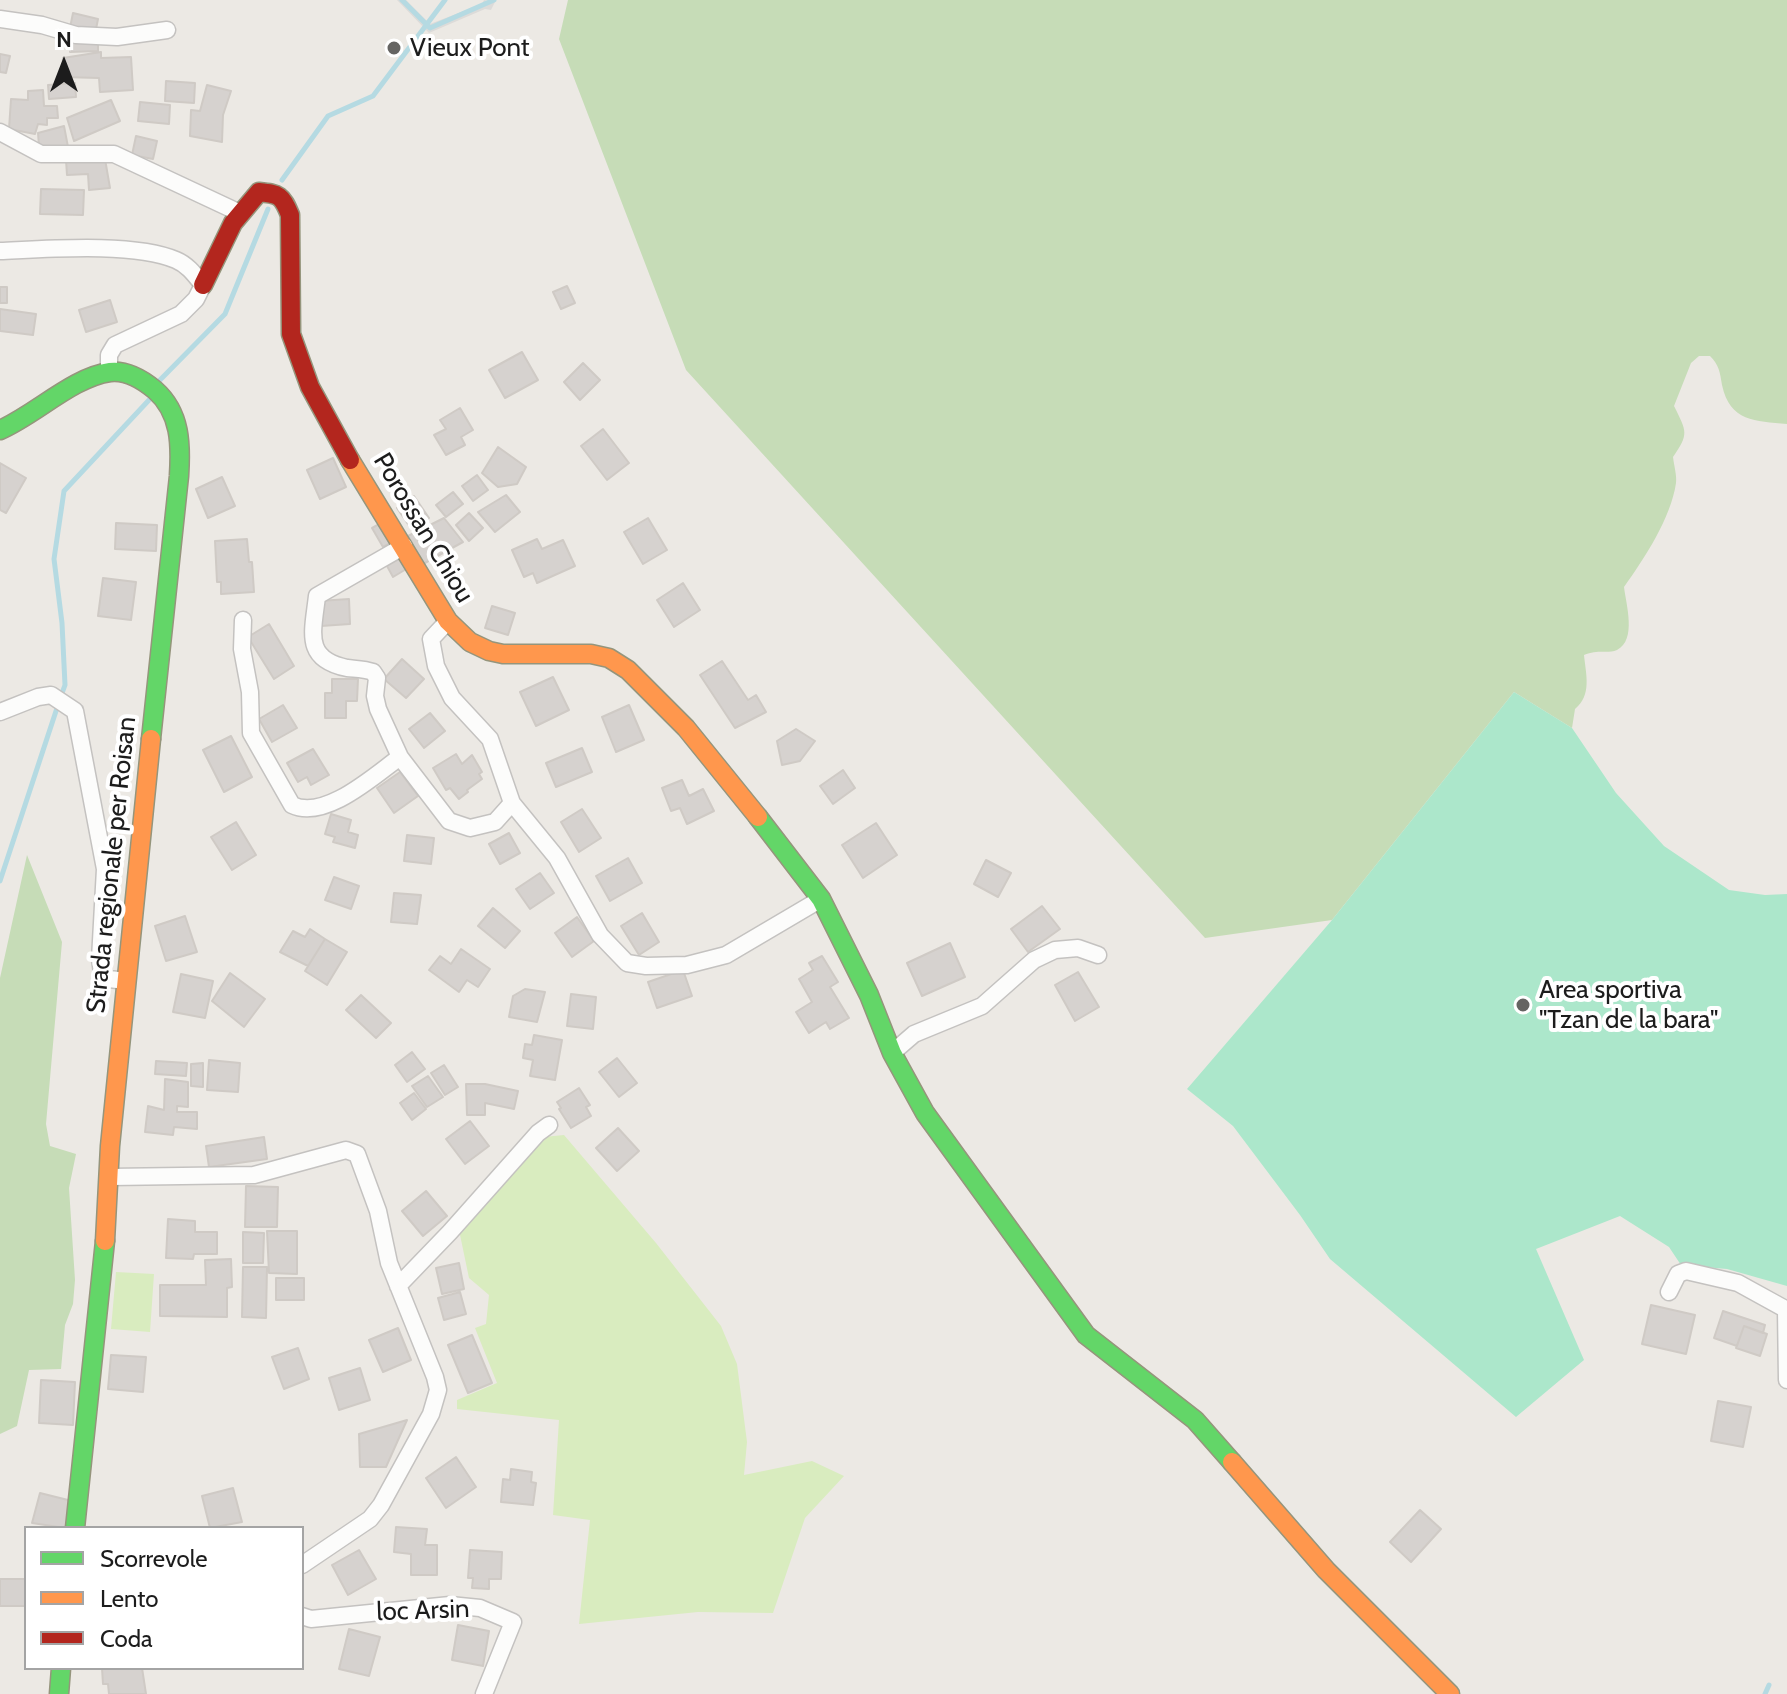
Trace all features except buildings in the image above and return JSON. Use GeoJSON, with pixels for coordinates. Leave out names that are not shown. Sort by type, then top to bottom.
{"type":"FeatureCollection","features":[{"type":"Feature","properties":{"kind":"street"},"geometry":{"type":"LineString","coordinates":[[0,19],[42,25],[76,35],[117,37],[167,30]]}},
{"type":"Feature","properties":{"kind":"street"},"geometry":{"type":"LineString","coordinates":[[0,132],[41,154],[114,154],[240,213],[196,299],[181,314],[115,345],[109,355],[109,372],[0,430]]}},
{"type":"Feature","properties":{"kind":"street","name":"Porossan Chiou"},"geometry":{"type":"LineString","coordinates":[[240,213],[259,192],[277,194],[285,202],[290,215],[291,334],[310,387],[342,447],[448,621],[470,642],[489,651],[503,654],[591,654],[609,658],[628,670],[686,728],[808,879],[869,995],[892,1053],[925,1113],[1086,1335],[1195,1420],[1326,1570],[1450,1694]]}},
{"type":"Feature","properties":{"kind":"street"},"geometry":{"type":"LineString","coordinates":[[0,251],[139,250],[177,260],[191,269],[203,285]]}},
{"type":"Feature","properties":{"kind":"street","name":"Strada regionale per Roisan"},"geometry":{"type":"LineString","coordinates":[[75,1526],[126,981],[178,492],[180,440],[171,405],[157,390],[125,373],[109,372]]}},
{"type":"Feature","properties":{"kind":"street"},"geometry":{"type":"LineString","coordinates":[[404,546],[317,596],[312,637],[318,655],[330,664],[373,672],[377,678],[375,696],[378,709],[400,757],[449,821],[470,828],[495,822],[512,803]]}},
{"type":"Feature","properties":{"kind":"street"},"geometry":{"type":"LineString","coordinates":[[243,620],[242,649],[250,692],[251,733],[292,805],[309,809],[339,800],[400,757]]}},
{"type":"Feature","properties":{"kind":"street"},"geometry":{"type":"LineString","coordinates":[[448,621],[431,639],[436,666],[452,698],[490,739],[512,803],[557,858],[600,935],[627,963],[687,965],[726,955],[824,906]]}},
{"type":"Feature","properties":{"kind":"street"},"geometry":{"type":"LineString","coordinates":[[0,712],[51,695],[70,706],[79,722],[105,869],[100,959],[102,973],[109,979],[126,981]]}},
{"type":"Feature","properties":{"kind":"street"},"geometry":{"type":"LineString","coordinates":[[892,1053],[914,1034],[932,1024],[982,1006],[1034,960],[1055,950],[1078,948],[1098,955]]}},
{"type":"Feature","properties":{"kind":"street"},"geometry":{"type":"LineString","coordinates":[[398,1286],[538,1133],[549,1125]]}},
{"type":"Feature","properties":{"kind":"street"},"geometry":{"type":"LineString","coordinates":[[110,1177],[254,1175],[346,1150],[357,1154],[378,1211],[389,1263],[435,1377],[437,1400],[370,1519],[304,1564]]}},
{"type":"Feature","properties":{"kind":"street"},"geometry":{"type":"LineString","coordinates":[[1669,1292],[1678,1274],[1686,1271],[1738,1283],[1786,1310],[1787,1380]]}},
{"type":"Feature","properties":{"kind":"street","name":"loc Arsin"},"geometry":{"type":"LineString","coordinates":[[304,1617],[311,1619],[450,1605],[480,1608],[513,1622],[484,1694]]}},
{"type":"Feature","properties":{"kind":"street"},"geometry":{"type":"LineString","coordinates":[[59,1694],[61,1670]]}},
{"type":"Feature","properties":{"kind":"green space"},"geometry":{"type":"Polygon","coordinates":[[[568,0],[1787,0],[1787,424],[1754,420],[1738,413],[1726,397],[1719,369],[1710,356],[1699,356],[1691,363],[1674,406],[1682,422],[1684,438],[1673,457],[1676,480],[1669,510],[1656,538],[1624,587],[1629,630],[1623,645],[1614,651],[1584,655],[1586,691],[1575,709],[1572,728],[1514,692],[1332,920],[1205,938],[686,370],[559,39],[568,0]]]}},
{"type":"Feature","properties":{"kind":"green space","name":"Area sportiva \"Tzan de la bara\""},"geometry":{"type":"Polygon","coordinates":[[[1514,692],[1572,728],[1616,793],[1664,846],[1729,890],[1765,895],[1787,894],[1787,1286],[1727,1269],[1681,1265],[1669,1247],[1620,1216],[1536,1249],[1584,1360],[1516,1417],[1330,1259],[1233,1126],[1187,1089],[1332,920],[1514,692]]]}},
{"type":"Feature","properties":{"kind":"green space"},"geometry":{"type":"Polygon","coordinates":[[[27,855],[62,942],[46,1124],[50,1146],[76,1154],[69,1188],[75,1280],[73,1304],[65,1325],[61,1369],[29,1370],[17,1426],[0,1434],[0,978],[27,855]]]}},
{"type":"Feature","properties":{"kind":"green space"},"geometry":{"type":"Polygon","coordinates":[[[564,1135],[656,1243],[721,1326],[737,1364],[747,1442],[744,1475],[812,1461],[844,1476],[805,1518],[773,1613],[698,1612],[579,1624],[590,1520],[553,1515],[559,1420],[457,1409],[457,1400],[497,1383],[475,1328],[486,1324],[489,1295],[469,1278],[459,1230],[544,1137],[564,1135]]]}},
{"type":"Feature","properties":{"kind":"green space"},"geometry":{"type":"Polygon","coordinates":[[[116,1272],[154,1274],[150,1332],[111,1329],[116,1272]]]}},
{"type":"Feature","properties":{"kind":"pier"},"geometry":{"type":"Polygon","coordinates":[[[397,0],[406,0],[430,24],[482,4],[484,0],[495,2],[491,10],[485,9],[429,33],[397,0]]]}},
{"type":"Feature","properties":{"kind":"waterway"},"geometry":{"type":"LineString","coordinates":[[402,0],[430,28],[494,0]]}},
{"type":"Feature","properties":{"kind":"waterway"},"geometry":{"type":"LineString","coordinates":[[282,180],[328,116],[373,96],[445,0]]}},
{"type":"Feature","properties":{"kind":"waterway"},"geometry":{"type":"LineString","coordinates":[[159,381],[225,314],[268,209]]}},
{"type":"Feature","properties":{"kind":"waterway"},"geometry":{"type":"LineString","coordinates":[[61,696],[65,685],[62,623],[54,559],[64,491],[149,400]]}},
{"type":"Feature","properties":{"kind":"waterway"},"geometry":{"type":"LineString","coordinates":[[0,881],[58,705]]}},
{"type":"Feature","properties":{"kind":"waterway"},"geometry":{"type":"LineString","coordinates":[[1765,1694],[1769,1685]]}},
{"type":"Feature","properties":{"kind":"traffic: fast"},"geometry":{"type":"LineString","coordinates":[[0,430],[82,381],[110,372],[140,379],[164,399],[175,419],[180,453],[179,476],[151,739]]}},
{"type":"Feature","properties":{"kind":"traffic: fast"},"geometry":{"type":"LineString","coordinates":[[758,817],[821,899],[869,995],[892,1053],[925,1113],[1086,1335],[1195,1420],[1232,1462]]}},
{"type":"Feature","properties":{"kind":"traffic: fast"},"geometry":{"type":"LineString","coordinates":[[75,1526],[105,1241]]}},
{"type":"Feature","properties":{"kind":"traffic: fast"},"geometry":{"type":"LineString","coordinates":[[59,1694],[61,1670]]}},
{"type":"Feature","properties":{"kind":"traffic: slow"},"geometry":{"type":"LineString","coordinates":[[350,460],[448,621],[470,642],[503,654],[591,654],[609,658],[628,670],[686,728],[758,817]]}},
{"type":"Feature","properties":{"kind":"traffic: slow"},"geometry":{"type":"LineString","coordinates":[[105,1241],[110,1146],[151,739]]}},
{"type":"Feature","properties":{"kind":"traffic: slow"},"geometry":{"type":"LineString","coordinates":[[1232,1462],[1326,1570],[1450,1694]]}},
{"type":"Feature","properties":{"kind":"traffic: jam"},"geometry":{"type":"LineString","coordinates":[[203,285],[233,223],[259,192],[279,197],[290,215],[291,334],[310,387],[350,460]]}},
{"type":"Feature","properties":{"kind":"place","name":"Vieux Pont"},"geometry":{"type":"Point","coordinates":[394,48]}},
{"type":"Feature","properties":{"kind":"place","name":"Area sportiva \"Tzan de la bara\""},"geometry":{"type":"Point","coordinates":[1523,1005]}}]}
